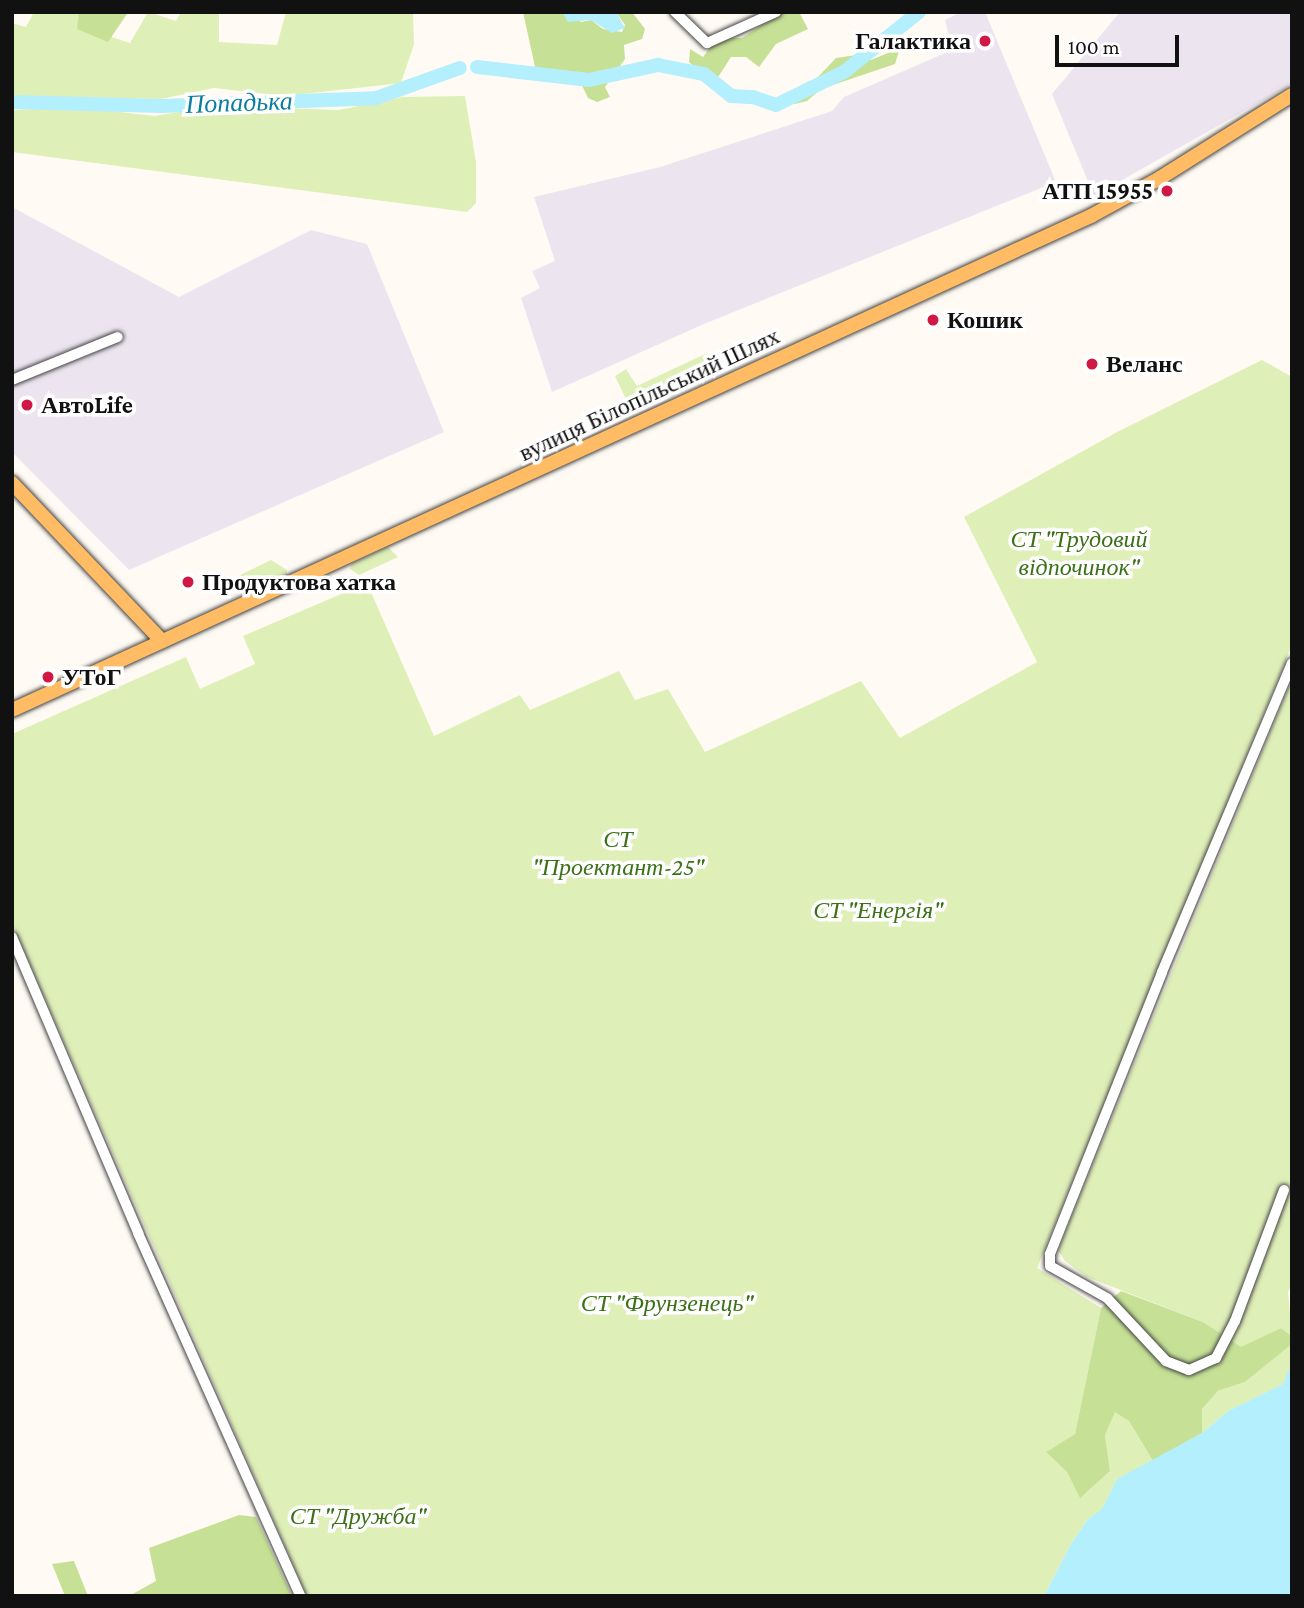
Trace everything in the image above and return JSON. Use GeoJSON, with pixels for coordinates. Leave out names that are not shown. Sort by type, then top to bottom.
{"type":"FeatureCollection","features":[{"type":"Feature","properties":{"kind":"main road","name":"вулиця Білопільський Шлях"},"geometry":{"type":"LineString","coordinates":[[12,710],[1090,216],[1160,178],[1292,95]]}},
{"type":"Feature","properties":{"kind":"main road"},"geometry":{"type":"LineString","coordinates":[[12,484],[162,641]]}},
{"type":"Feature","properties":{"kind":"street"},"geometry":{"type":"LineString","coordinates":[[675,12],[707,43],[776,12]]}},
{"type":"Feature","properties":{"kind":"street"},"geometry":{"type":"LineString","coordinates":[[12,380],[118,337]]}},
{"type":"Feature","properties":{"kind":"street"},"geometry":{"type":"LineString","coordinates":[[1284,1190],[1235,1321],[1216,1358],[1189,1370],[1166,1361],[1107,1298],[1050,1266],[1050,1254],[1162,972],[1292,663]]}},
{"type":"Feature","properties":{"kind":"street"},"geometry":{"type":"LineString","coordinates":[[12,937],[138,1233],[300,1596]]}},
{"type":"Feature","properties":{"kind":"shaded area"},"geometry":{"type":"Polygon","coordinates":[[[961,12],[985,12],[1056,182],[704,324],[552,392],[521,298],[540,288],[532,271],[555,261],[534,197],[660,167],[832,111],[844,97],[952,50],[945,20],[961,12]]]}},
{"type":"Feature","properties":{"kind":"shaded area"},"geometry":{"type":"Polygon","coordinates":[[[1120,12],[1292,12],[1292,84],[1094,196],[1052,94],[1120,12]]]}},
{"type":"Feature","properties":{"kind":"shaded area"},"geometry":{"type":"Polygon","coordinates":[[[12,207],[179,297],[311,230],[367,244],[444,432],[129,570],[12,452],[12,207]]]}},
{"type":"Feature","properties":{"kind":"green space"},"geometry":{"type":"Polygon","coordinates":[[[34,12],[104,12],[99,33],[130,43],[148,12],[176,21],[181,12],[219,12],[219,42],[277,45],[286,12],[413,12],[414,44],[401,83],[285,96],[214,88],[161,99],[12,96],[12,23],[26,27],[34,12]]]}},
{"type":"Feature","properties":{"kind":"green space"},"geometry":{"type":"Polygon","coordinates":[[[79,12],[137,12],[127,14],[108,42],[77,29],[79,12]]]}},
{"type":"Feature","properties":{"kind":"green space"},"geometry":{"type":"Polygon","coordinates":[[[523,12],[563,12],[581,22],[591,20],[603,29],[622,32],[625,25],[616,12],[632,12],[645,29],[642,39],[624,45],[625,59],[605,87],[610,97],[597,102],[588,98],[576,73],[537,76],[523,12]]]}},
{"type":"Feature","properties":{"kind":"green space"},"geometry":{"type":"Polygon","coordinates":[[[781,12],[799,12],[808,29],[776,44],[759,67],[746,57],[731,57],[713,85],[689,62],[690,49],[703,57],[711,46],[728,38],[742,38],[781,12]]]}},
{"type":"Feature","properties":{"kind":"green space"},"geometry":{"type":"Polygon","coordinates":[[[895,50],[899,51],[895,64],[821,89],[807,101],[795,104],[793,97],[803,84],[816,79],[836,58],[857,55],[871,60],[895,50]]]}},
{"type":"Feature","properties":{"kind":"green space"},"geometry":{"type":"Polygon","coordinates":[[[465,96],[476,162],[476,203],[467,212],[12,152],[12,110],[75,107],[155,116],[213,106],[339,110],[402,97],[465,96]]]}},
{"type":"Feature","properties":{"kind":"green space"},"geometry":{"type":"Polygon","coordinates":[[[705,354],[705,374],[632,412],[615,376],[626,369],[637,386],[705,354]]]}},
{"type":"Feature","properties":{"kind":"green space","name":"СТ \"Фрунзенець\""},"geometry":{"type":"Polygon","coordinates":[[[1262,360],[1292,377],[1292,645],[1037,1268],[1101,1308],[1075,1434],[1046,1452],[1067,1472],[1080,1497],[1110,1471],[1105,1435],[1115,1411],[1129,1421],[1153,1461],[1117,1479],[1102,1509],[1088,1519],[1071,1544],[1044,1596],[307,1596],[12,923],[12,734],[186,657],[200,689],[255,664],[243,636],[367,583],[434,736],[520,695],[530,710],[619,671],[635,700],[668,689],[705,752],[861,681],[900,738],[1037,662],[964,517],[1119,431],[1262,360]]]}},
{"type":"Feature","properties":{"kind":"green space"},"geometry":{"type":"Polygon","coordinates":[[[388,547],[398,557],[359,575],[350,569],[351,564],[388,547]]]}},
{"type":"Feature","properties":{"kind":"green space"},"geometry":{"type":"Polygon","coordinates":[[[271,560],[287,570],[287,575],[248,593],[239,591],[240,575],[271,560]]]}},
{"type":"Feature","properties":{"kind":"green space"},"geometry":{"type":"Polygon","coordinates":[[[1292,679],[1292,1284],[1288,1292],[1292,1336],[1281,1328],[1241,1348],[1203,1322],[1087,1277],[1065,1261],[1058,1250],[1292,679]]]}},
{"type":"Feature","properties":{"kind":"green space"},"geometry":{"type":"Polygon","coordinates":[[[1121,1291],[1203,1322],[1241,1347],[1281,1328],[1292,1336],[1292,1344],[1245,1382],[1218,1391],[1202,1409],[1202,1433],[1153,1461],[1129,1421],[1115,1412],[1105,1435],[1110,1471],[1080,1498],[1067,1472],[1046,1452],[1075,1434],[1101,1308],[1121,1291]]]}},
{"type":"Feature","properties":{"kind":"green space"},"geometry":{"type":"Polygon","coordinates":[[[1292,1344],[1292,1362],[1284,1384],[1228,1411],[1202,1433],[1202,1409],[1218,1391],[1245,1382],[1292,1344]]]}},
{"type":"Feature","properties":{"kind":"green space"},"geometry":{"type":"Polygon","coordinates":[[[239,1515],[256,1517],[292,1596],[129,1596],[156,1581],[149,1548],[239,1515]]]}},
{"type":"Feature","properties":{"kind":"green space"},"geometry":{"type":"Polygon","coordinates":[[[74,1561],[88,1596],[65,1596],[52,1564],[74,1561]]]}},
{"type":"Feature","properties":{"kind":"water"},"geometry":{"type":"Polygon","coordinates":[[[616,12],[625,28],[612,33],[591,20],[568,22],[563,13],[616,12]]]}},
{"type":"Feature","properties":{"kind":"water"},"geometry":{"type":"Polygon","coordinates":[[[1292,1362],[1292,1596],[1044,1596],[1071,1544],[1088,1519],[1102,1509],[1117,1479],[1202,1433],[1228,1411],[1283,1384],[1292,1362]]]}},
{"type":"Feature","properties":{"kind":"waterway","name":"Попадька"},"geometry":{"type":"LineString","coordinates":[[477,67],[589,80],[658,65],[704,74],[731,96],[753,97],[776,105],[844,72],[919,12]]}},
{"type":"Feature","properties":{"kind":"waterway","name":"Попадька"},"geometry":{"type":"LineString","coordinates":[[12,102],[162,106],[376,98],[460,68]]}},
{"type":"Feature","properties":{"kind":"place","name":"Галактика"},"geometry":{"type":"Point","coordinates":[985,41]}},
{"type":"Feature","properties":{"kind":"place","name":"АТП 15955"},"geometry":{"type":"Point","coordinates":[1167,191]}},
{"type":"Feature","properties":{"kind":"place","name":"Кошик"},"geometry":{"type":"Point","coordinates":[933,320]}},
{"type":"Feature","properties":{"kind":"place","name":"Веланс"},"geometry":{"type":"Point","coordinates":[1092,364]}},
{"type":"Feature","properties":{"kind":"place","name":"АвтоLife"},"geometry":{"type":"Point","coordinates":[27,405]}},
{"type":"Feature","properties":{"kind":"place","name":"Продуктова хатка"},"geometry":{"type":"Point","coordinates":[188,582]}},
{"type":"Feature","properties":{"kind":"place","name":"УТоГ"},"geometry":{"type":"Point","coordinates":[48,677]}},
{"type":"Feature","properties":{"kind":"park label","name":"СТ \"Трудовий відпочинок\""},"geometry":{"type":"Point","coordinates":[1079,553]}},
{"type":"Feature","properties":{"kind":"park label","name":"СТ \"Проектант-25\""},"geometry":{"type":"Point","coordinates":[618,853]}},
{"type":"Feature","properties":{"kind":"park label","name":"СТ \"Енергія\""},"geometry":{"type":"Point","coordinates":[878,910]}},
{"type":"Feature","properties":{"kind":"park label","name":"СТ \"Дружба\""},"geometry":{"type":"Point","coordinates":[358,1516]}}]}
